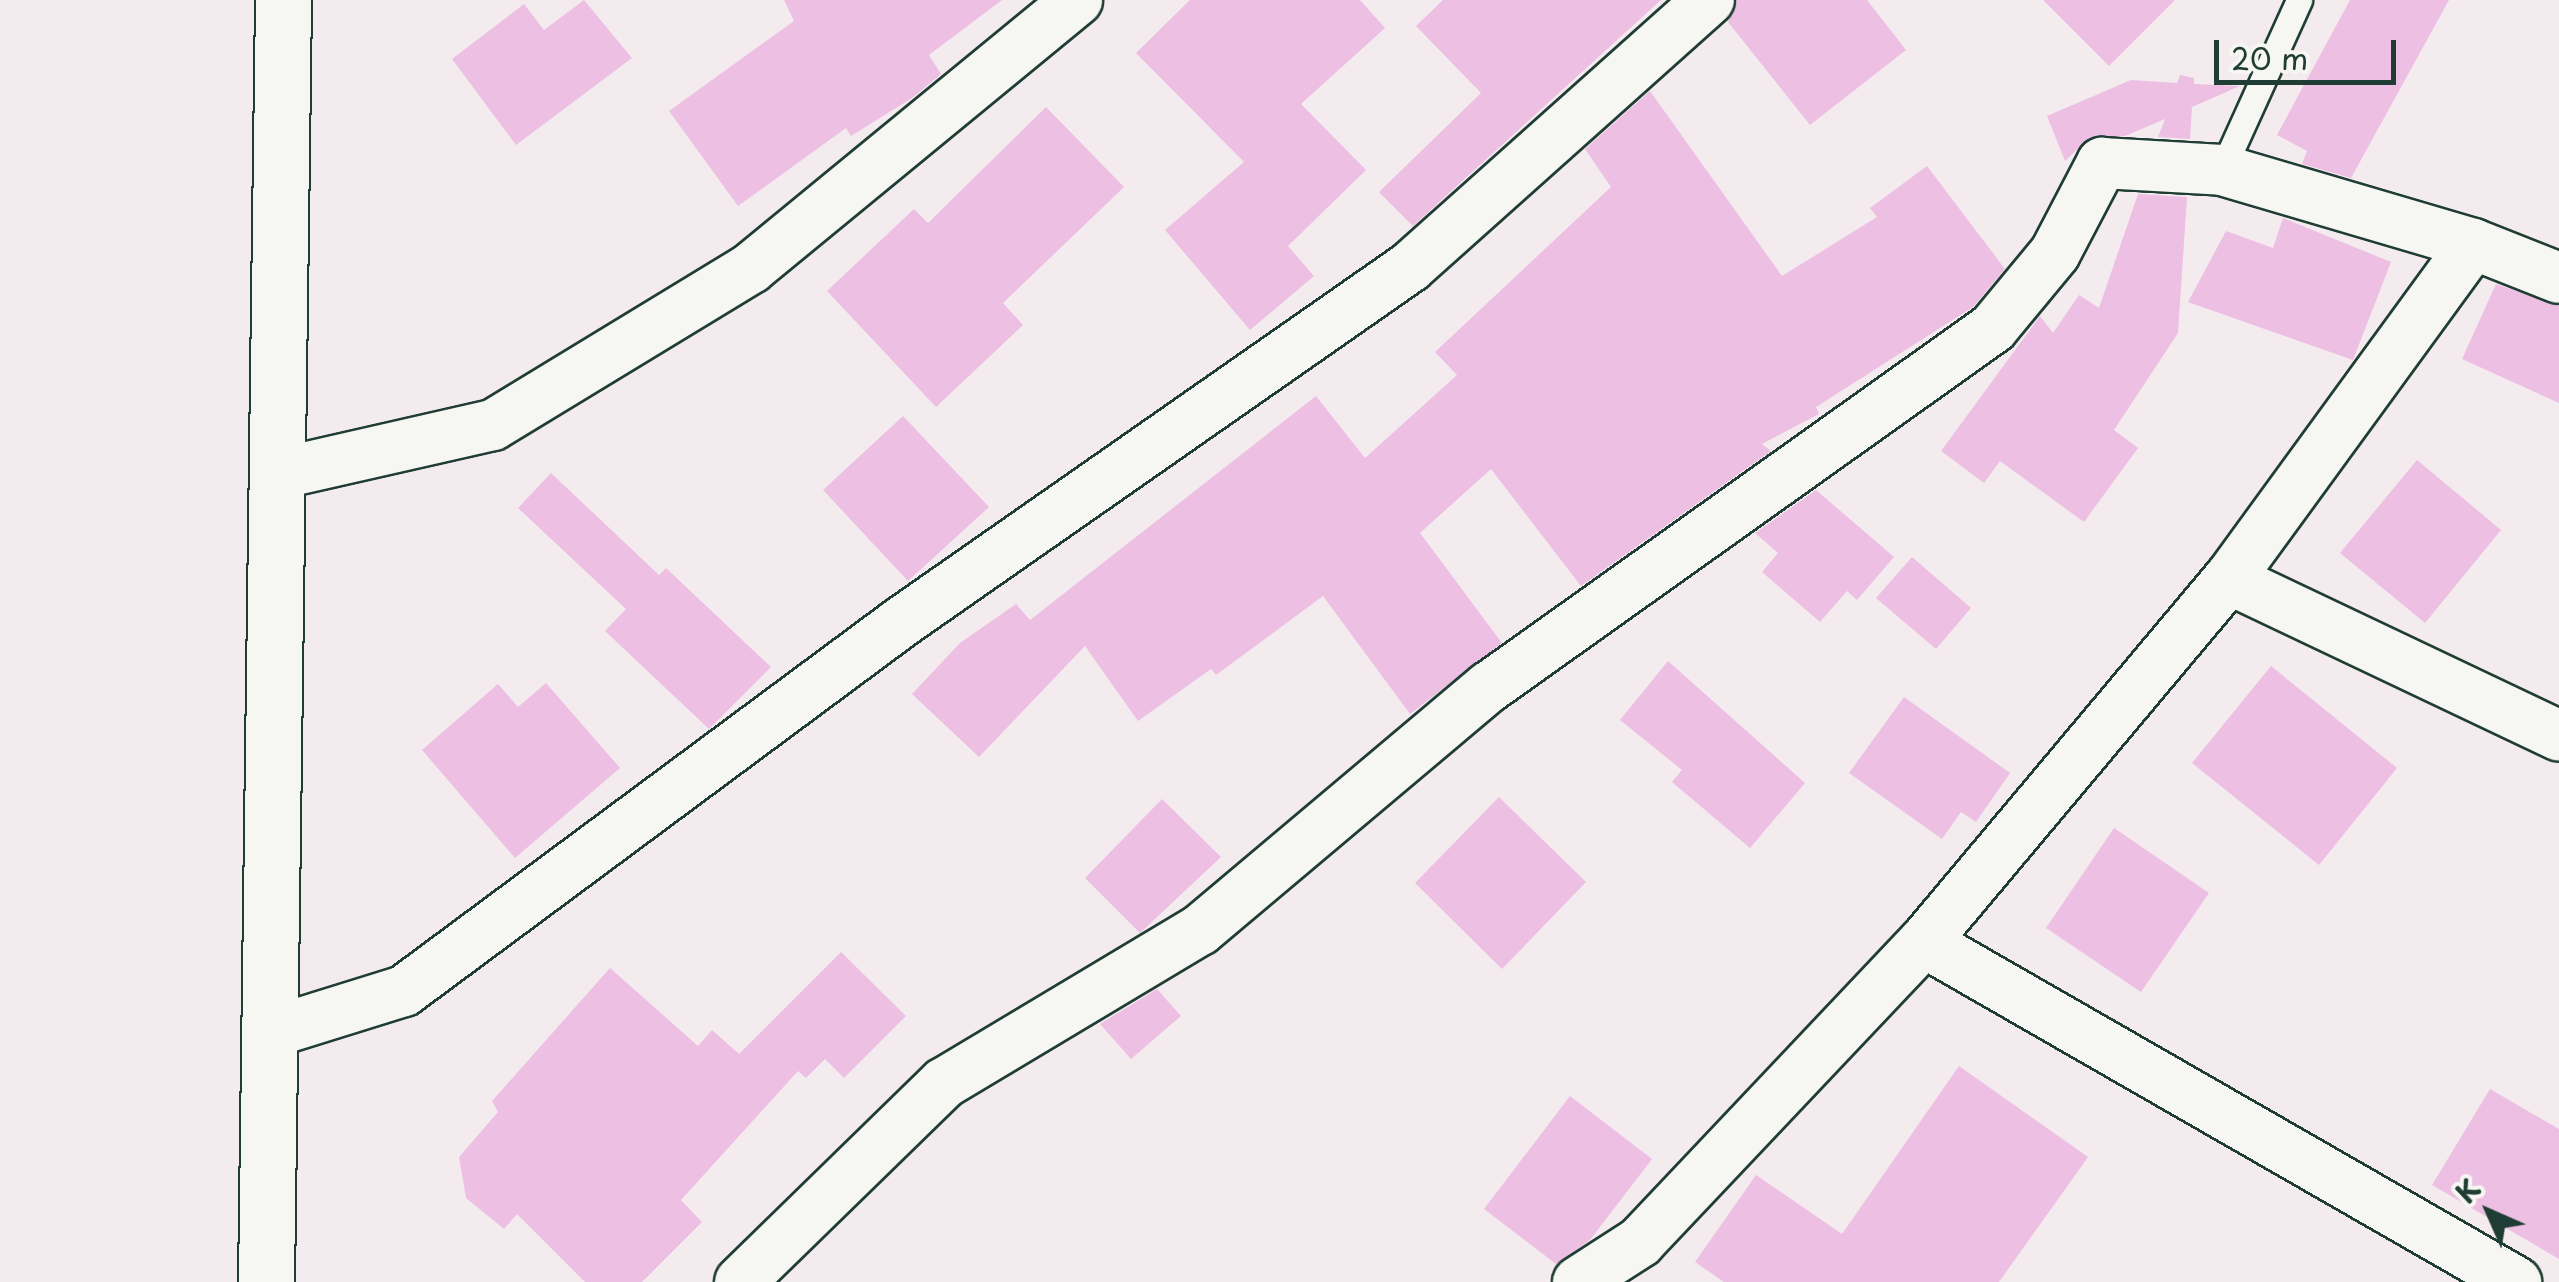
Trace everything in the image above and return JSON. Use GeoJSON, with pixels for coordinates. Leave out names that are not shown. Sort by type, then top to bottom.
{"type":"FeatureCollection","features":[{"type":"Feature","properties":{"kind":"street"},"geometry":{"type":"LineString","coordinates":[[266,1282],[283,0]]}},
{"type":"Feature","properties":{"kind":"street"},"geometry":{"type":"LineString","coordinates":[[276,474],[493,425],[751,268],[1078,0]]}},
{"type":"Feature","properties":{"kind":"street"},"geometry":{"type":"LineString","coordinates":[[269,1033],[404,992],[900,623],[1410,267],[1709,0]]}},
{"type":"Feature","properties":{"kind":"street"},"geometry":{"type":"LineString","coordinates":[[740,1282],[944,1083],[1200,930],[1489,687],[1993,328],[2055,253],[2102,163],[2222,170],[2472,244],[2559,278]]}},
{"type":"Feature","properties":{"kind":"street"},"geometry":{"type":"LineString","coordinates":[[1578,1282],[1640,1242],[1924,942],[2229,579],[2472,244]]}},
{"type":"Feature","properties":{"kind":"street"},"geometry":{"type":"LineString","coordinates":[[2229,579],[2559,736]]}},
{"type":"Feature","properties":{"kind":"street"},"geometry":{"type":"LineString","coordinates":[[1924,942],[2516,1282]]}},
{"type":"Feature","properties":{"kind":"lane"},"geometry":{"type":"LineString","coordinates":[[2222,170],[2298,0]]}},
{"type":"Feature","properties":{"kind":"building"},"geometry":{"type":"Polygon","coordinates":[[[584,0],[632,58],[516,145],[452,59],[524,4],[544,30],[584,0]]]}},
{"type":"Feature","properties":{"kind":"building"},"geometry":{"type":"Polygon","coordinates":[[[784,0],[1002,0],[929,55],[941,74],[912,98],[851,136],[846,128],[738,206],[669,111],[794,21],[784,0]]]}},
{"type":"Feature","properties":{"kind":"building"},"geometry":{"type":"Polygon","coordinates":[[[1190,0],[1360,0],[1385,28],[1301,104],[1366,170],[1288,246],[1314,276],[1250,330],[1165,230],[1244,162],[1136,53],[1190,0]]]}},
{"type":"Feature","properties":{"kind":"building"},"geometry":{"type":"Polygon","coordinates":[[[1443,0],[1661,0],[1413,226],[1379,192],[1481,93],[1416,26],[1443,0]]]}},
{"type":"Feature","properties":{"kind":"building"},"geometry":{"type":"Polygon","coordinates":[[[1737,0],[1867,0],[1906,50],[1810,125],[1728,22],[1737,0]]]}},
{"type":"Feature","properties":{"kind":"building"},"geometry":{"type":"Polygon","coordinates":[[[2043,0],[2175,0],[2109,66],[2043,0]]]}},
{"type":"Feature","properties":{"kind":"building"},"geometry":{"type":"Polygon","coordinates":[[[2350,0],[2449,0],[2351,178],[2302,164],[2307,151],[2277,135],[2350,0]]]}},
{"type":"Feature","properties":{"kind":"building"},"geometry":{"type":"Polygon","coordinates":[[[2180,75],[2194,78],[2194,84],[2240,86],[2192,107],[2190,139],[2158,137],[2165,119],[2125,136],[2089,138],[2065,161],[2047,116],[2131,80],[2177,83],[2180,75]]]}},
{"type":"Feature","properties":{"kind":"building"},"geometry":{"type":"Polygon","coordinates":[[[1650,91],[1782,276],[1877,217],[1870,208],[1927,166],[2005,269],[1973,307],[1816,407],[1819,414],[1762,444],[1771,451],[1581,586],[1491,469],[1420,533],[1502,643],[1410,714],[1323,596],[1216,675],[1211,669],[1138,721],[1085,646],[979,757],[912,694],[960,643],[1016,604],[1030,620],[1316,396],[1365,458],[1457,375],[1435,352],[1611,187],[1585,149],[1650,91]]]}},
{"type":"Feature","properties":{"kind":"building"},"geometry":{"type":"Polygon","coordinates":[[[1046,107],[1124,187],[1003,303],[1023,325],[936,407],[827,291],[914,209],[928,223],[1046,107]]]}},
{"type":"Feature","properties":{"kind":"building"},"geometry":{"type":"Polygon","coordinates":[[[2138,194],[2187,197],[2178,333],[2114,430],[2138,448],[2084,522],[2000,461],[1984,483],[1941,451],[2040,316],[2053,333],[2079,295],[2099,308],[2138,194]]]}},
{"type":"Feature","properties":{"kind":"building"},"geometry":{"type":"Polygon","coordinates":[[[2283,218],[2391,262],[2353,360],[2188,302],[2226,231],[2273,248],[2283,218]]]}},
{"type":"Feature","properties":{"kind":"building"},"geometry":{"type":"Polygon","coordinates":[[[2496,284],[2559,306],[2559,403],[2462,359],[2496,284]]]}},
{"type":"Feature","properties":{"kind":"building"},"geometry":{"type":"Polygon","coordinates":[[[903,416],[989,507],[908,581],[823,490],[903,416]]]}},
{"type":"Feature","properties":{"kind":"building"},"geometry":{"type":"Polygon","coordinates":[[[2417,460],[2501,530],[2425,623],[2340,553],[2417,460]]]}},
{"type":"Feature","properties":{"kind":"building"},"geometry":{"type":"Polygon","coordinates":[[[551,473],[659,575],[666,568],[771,667],[709,729],[605,631],[626,609],[518,508],[551,473]]]}},
{"type":"Feature","properties":{"kind":"building"},"geometry":{"type":"Polygon","coordinates":[[[1816,490],[1894,557],[1857,600],[1847,591],[1820,622],[1762,572],[1778,553],[1755,533],[1816,490]]]}},
{"type":"Feature","properties":{"kind":"building"},"geometry":{"type":"Polygon","coordinates":[[[1912,557],[1971,608],[1936,649],[1876,598],[1912,557]]]}},
{"type":"Feature","properties":{"kind":"building"},"geometry":{"type":"Polygon","coordinates":[[[1668,661],[1805,783],[1750,848],[1672,782],[1682,770],[1620,720],[1668,661]]]}},
{"type":"Feature","properties":{"kind":"building"},"geometry":{"type":"Polygon","coordinates":[[[2271,666],[2397,768],[2319,865],[2192,763],[2271,666]]]}},
{"type":"Feature","properties":{"kind":"building"},"geometry":{"type":"Polygon","coordinates":[[[546,683],[620,768],[515,858],[422,750],[498,684],[518,707],[546,683]]]}},
{"type":"Feature","properties":{"kind":"building"},"geometry":{"type":"Polygon","coordinates":[[[1904,697],[2010,773],[1976,822],[1961,812],[1942,839],[1849,773],[1904,697]]]}},
{"type":"Feature","properties":{"kind":"building"},"geometry":{"type":"Polygon","coordinates":[[[1499,797],[1586,882],[1502,969],[1415,883],[1499,797]]]}},
{"type":"Feature","properties":{"kind":"building"},"geometry":{"type":"Polygon","coordinates":[[[1162,799],[1221,857],[1140,933],[1085,878],[1162,799]]]}},
{"type":"Feature","properties":{"kind":"building"},"geometry":{"type":"Polygon","coordinates":[[[2114,828],[2209,893],[2141,992],[2046,928],[2114,828]]]}},
{"type":"Feature","properties":{"kind":"building"},"geometry":{"type":"Polygon","coordinates":[[[841,952],[906,1016],[844,1078],[825,1059],[806,1078],[798,1071],[681,1200],[702,1222],[642,1282],[585,1282],[517,1214],[504,1229],[466,1198],[459,1157],[498,1112],[492,1101],[610,968],[698,1046],[712,1030],[739,1054],[841,952]]]}},
{"type":"Feature","properties":{"kind":"building"},"geometry":{"type":"Polygon","coordinates":[[[1157,989],[1181,1016],[1131,1059],[1100,1024],[1157,989]]]}},
{"type":"Feature","properties":{"kind":"building"},"geometry":{"type":"Polygon","coordinates":[[[1959,1066],[2088,1157],[1999,1282],[1724,1282],[1695,1262],[1756,1175],[1842,1234],[1959,1066]]]}},
{"type":"Feature","properties":{"kind":"building"},"geometry":{"type":"Polygon","coordinates":[[[2490,1089],[2559,1129],[2559,1259],[2432,1185],[2490,1089]]]}},
{"type":"Feature","properties":{"kind":"building"},"geometry":{"type":"Polygon","coordinates":[[[1570,1096],[1652,1159],[1590,1240],[1556,1264],[1484,1209],[1570,1096]]]}}]}
